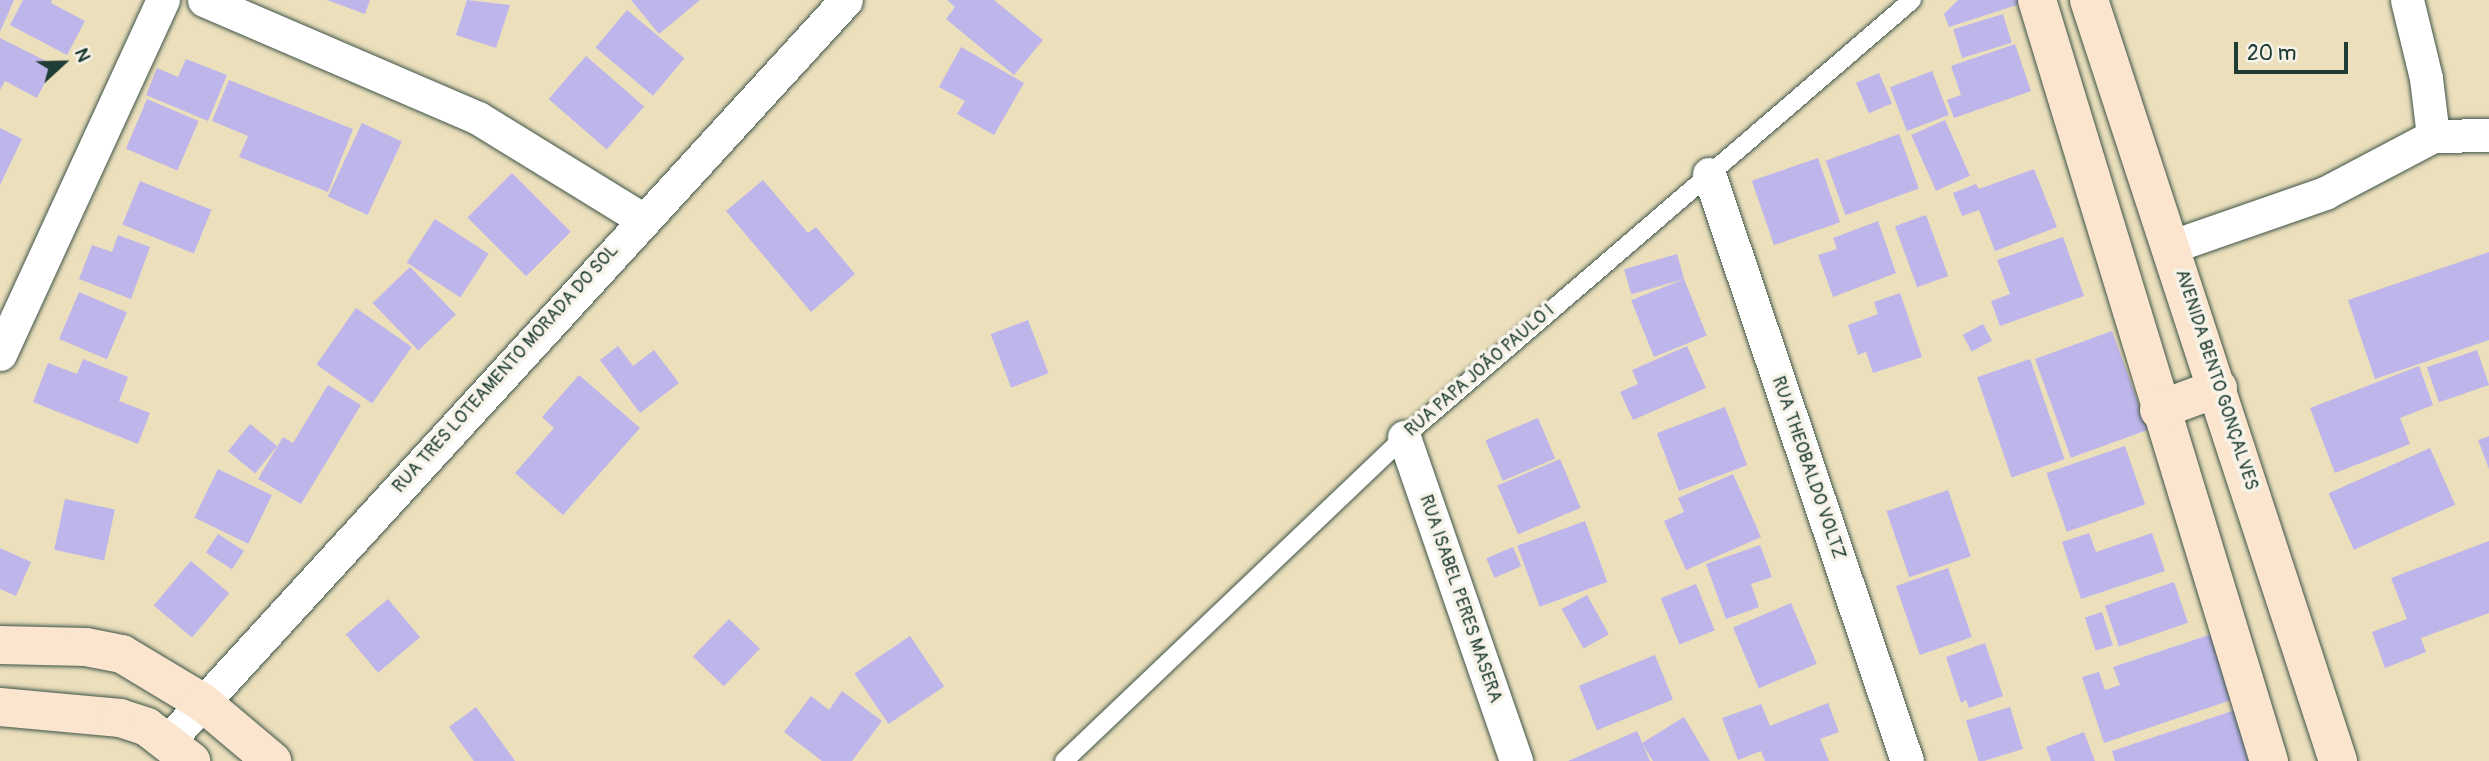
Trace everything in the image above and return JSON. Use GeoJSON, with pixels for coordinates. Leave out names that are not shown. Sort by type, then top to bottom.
{"type":"FeatureCollection","features":[{"type":"Feature","properties":{"kind":"main road"},"geometry":{"type":"LineString","coordinates":[[2037,0],[2159,410],[2269,761]]}},
{"type":"Feature","properties":{"kind":"main road","name":"AVENIDA BENTO GONÇALVES"},"geometry":{"type":"LineString","coordinates":[[2089,0],[2173,246],[2338,761]]}},
{"type":"Feature","properties":{"kind":"main road"},"geometry":{"type":"LineString","coordinates":[[2159,410],[2218,388]]}},
{"type":"Feature","properties":{"kind":"main road"},"geometry":{"type":"LineString","coordinates":[[0,645],[86,647],[122,654],[202,702],[272,761]]}},
{"type":"Feature","properties":{"kind":"main road"},"geometry":{"type":"LineString","coordinates":[[0,707],[120,718],[180,751]]}},
{"type":"Feature","properties":{"kind":"street"},"geometry":{"type":"LineString","coordinates":[[0,355],[163,0]]}},
{"type":"Feature","properties":{"kind":"street"},"geometry":{"type":"LineString","coordinates":[[204,0],[478,118],[642,219]]}},
{"type":"Feature","properties":{"kind":"street","name":"RUA TRES LOTEAMENTO MORADA DO SOL"},"geometry":{"type":"LineString","coordinates":[[180,751],[202,702],[845,0]]}},
{"type":"Feature","properties":{"kind":"street"},"geometry":{"type":"LineString","coordinates":[[2407,0],[2426,78],[2433,136]]}},
{"type":"Feature","properties":{"kind":"street"},"geometry":{"type":"LineString","coordinates":[[2173,246],[2325,192],[2433,136],[2489,135]]}},
{"type":"Feature","properties":{"kind":"street","name":"RUA THEOBALDO VOLTZ"},"geometry":{"type":"LineString","coordinates":[[1709,174],[1907,761]]}},
{"type":"Feature","properties":{"kind":"street","name":"RUA ISABEL PERES MASERA"},"geometry":{"type":"LineString","coordinates":[[1404,437],[1516,761]]}},
{"type":"Feature","properties":{"kind":"lane","name":"RUA PAPA JOÃO PAULO I"},"geometry":{"type":"LineString","coordinates":[[1064,761],[1404,437],[1912,0]]}},
{"type":"Feature","properties":{"kind":"building"},"geometry":{"type":"Polygon","coordinates":[[[0,0],[14,0],[0,32],[0,0]]]}},
{"type":"Feature","properties":{"kind":"building"},"geometry":{"type":"Polygon","coordinates":[[[23,0],[52,0],[51,3],[85,21],[67,55],[10,25],[23,0]]]}},
{"type":"Feature","properties":{"kind":"building"},"geometry":{"type":"Polygon","coordinates":[[[327,0],[370,0],[365,14],[327,0]]]}},
{"type":"Feature","properties":{"kind":"building"},"geometry":{"type":"Polygon","coordinates":[[[467,0],[510,5],[496,48],[456,35],[467,0]]]}},
{"type":"Feature","properties":{"kind":"building"},"geometry":{"type":"Polygon","coordinates":[[[631,0],[700,0],[659,34],[631,0]]]}},
{"type":"Feature","properties":{"kind":"building"},"geometry":{"type":"Polygon","coordinates":[[[947,0],[994,0],[1043,40],[1014,75],[946,19],[955,7],[947,0]]]}},
{"type":"Feature","properties":{"kind":"building"},"geometry":{"type":"Polygon","coordinates":[[[1958,0],[2026,2],[1949,27],[1944,14],[1958,0]]]}},
{"type":"Feature","properties":{"kind":"building"},"geometry":{"type":"Polygon","coordinates":[[[627,10],[684,58],[653,96],[596,48],[627,10]]]}},
{"type":"Feature","properties":{"kind":"building"},"geometry":{"type":"Polygon","coordinates":[[[2003,14],[2012,43],[1962,58],[1953,29],[2003,14]]]}},
{"type":"Feature","properties":{"kind":"building"},"geometry":{"type":"Polygon","coordinates":[[[0,38],[54,65],[37,98],[5,81],[0,90],[0,38]]]}},
{"type":"Feature","properties":{"kind":"building"},"geometry":{"type":"Polygon","coordinates":[[[2015,44],[2031,91],[1954,118],[1947,100],[1961,95],[1951,66],[2015,44]]]}},
{"type":"Feature","properties":{"kind":"building"},"geometry":{"type":"Polygon","coordinates":[[[961,47],[1024,83],[994,135],[957,114],[965,101],[939,87],[961,47]]]}},
{"type":"Feature","properties":{"kind":"building"},"geometry":{"type":"Polygon","coordinates":[[[586,56],[644,107],[607,150],[549,99],[586,56]]]}},
{"type":"Feature","properties":{"kind":"building"},"geometry":{"type":"Polygon","coordinates":[[[186,59],[227,75],[208,121],[146,95],[157,68],[178,77],[186,59]]]}},
{"type":"Feature","properties":{"kind":"building"},"geometry":{"type":"Polygon","coordinates":[[[1932,71],[1949,115],[1907,131],[1890,87],[1932,71]]]}},
{"type":"Feature","properties":{"kind":"building"},"geometry":{"type":"Polygon","coordinates":[[[1879,73],[1892,103],[1869,113],[1856,83],[1879,73]]]}},
{"type":"Feature","properties":{"kind":"building"},"geometry":{"type":"Polygon","coordinates":[[[229,80],[353,129],[328,192],[239,157],[248,136],[212,121],[229,80]]]}},
{"type":"Feature","properties":{"kind":"building"},"geometry":{"type":"Polygon","coordinates":[[[147,99],[199,121],[177,171],[126,149],[147,99]]]}},
{"type":"Feature","properties":{"kind":"building"},"geometry":{"type":"Polygon","coordinates":[[[1945,120],[1970,176],[1936,191],[1911,135],[1945,120]]]}},
{"type":"Feature","properties":{"kind":"building"},"geometry":{"type":"Polygon","coordinates":[[[362,123],[402,142],[368,215],[328,196],[362,123]]]}},
{"type":"Feature","properties":{"kind":"building"},"geometry":{"type":"Polygon","coordinates":[[[0,128],[22,139],[0,185],[0,128]]]}},
{"type":"Feature","properties":{"kind":"building"},"geometry":{"type":"Polygon","coordinates":[[[1899,134],[1919,189],[1846,215],[1826,161],[1899,134]]]}},
{"type":"Feature","properties":{"kind":"building"},"geometry":{"type":"Polygon","coordinates":[[[1818,158],[1840,222],[1774,245],[1752,181],[1818,158]]]}},
{"type":"Feature","properties":{"kind":"building"},"geometry":{"type":"Polygon","coordinates":[[[2034,169],[2057,227],[1995,251],[1979,210],[1962,216],[1953,193],[1976,184],[1979,189],[2034,169]]]}},
{"type":"Feature","properties":{"kind":"building"},"geometry":{"type":"Polygon","coordinates":[[[512,173],[571,232],[526,276],[467,218],[512,173]]]}},
{"type":"Feature","properties":{"kind":"building"},"geometry":{"type":"Polygon","coordinates":[[[763,180],[808,233],[816,227],[855,274],[811,312],[726,211],[763,180]]]}},
{"type":"Feature","properties":{"kind":"building"},"geometry":{"type":"Polygon","coordinates":[[[140,181],[211,210],[194,253],[122,225],[140,181]]]}},
{"type":"Feature","properties":{"kind":"building"},"geometry":{"type":"Polygon","coordinates":[[[1926,215],[1948,276],[1917,287],[1895,226],[1926,215]]]}},
{"type":"Feature","properties":{"kind":"building"},"geometry":{"type":"Polygon","coordinates":[[[435,219],[489,254],[460,297],[407,263],[435,219]]]}},
{"type":"Feature","properties":{"kind":"building"},"geometry":{"type":"Polygon","coordinates":[[[1878,221],[1896,273],[1833,297],[1818,255],[1837,249],[1833,238],[1878,221]]]}},
{"type":"Feature","properties":{"kind":"building"},"geometry":{"type":"Polygon","coordinates":[[[118,235],[150,247],[131,299],[79,279],[92,245],[112,252],[118,235]]]}},
{"type":"Feature","properties":{"kind":"building"},"geometry":{"type":"Polygon","coordinates":[[[2063,237],[2084,296],[2000,326],[1991,301],[2010,294],[1997,260],[2063,237]]]}},
{"type":"Feature","properties":{"kind":"building"},"geometry":{"type":"Polygon","coordinates":[[[2489,252],[2489,340],[2375,379],[2348,300],[2489,252]]]}},
{"type":"Feature","properties":{"kind":"building"},"geometry":{"type":"Polygon","coordinates":[[[1677,254],[1684,279],[1631,294],[1624,269],[1677,254]]]}},
{"type":"Feature","properties":{"kind":"building"},"geometry":{"type":"Polygon","coordinates":[[[410,267],[456,314],[418,351],[373,303],[410,267]]]}},
{"type":"Feature","properties":{"kind":"building"},"geometry":{"type":"Polygon","coordinates":[[[1684,279],[1707,336],[1654,357],[1631,300],[1684,279]]]}},
{"type":"Feature","properties":{"kind":"building"},"geometry":{"type":"Polygon","coordinates":[[[79,292],[127,312],[107,359],[59,339],[79,292]]]}},
{"type":"Feature","properties":{"kind":"building"},"geometry":{"type":"Polygon","coordinates":[[[1900,293],[1922,357],[1873,373],[1866,352],[1858,355],[1848,325],[1878,314],[1874,302],[1900,293]]]}},
{"type":"Feature","properties":{"kind":"building"},"geometry":{"type":"Polygon","coordinates":[[[356,308],[412,347],[372,404],[316,365],[356,308]]]}},
{"type":"Feature","properties":{"kind":"building"},"geometry":{"type":"Polygon","coordinates":[[[1028,320],[1048,373],[1011,388],[991,334],[1028,320]]]}},
{"type":"Feature","properties":{"kind":"building"},"geometry":{"type":"Polygon","coordinates":[[[1983,324],[1992,341],[1972,352],[1963,335],[1983,324]]]}},
{"type":"Feature","properties":{"kind":"building"},"geometry":{"type":"Polygon","coordinates":[[[2112,331],[2148,430],[2071,458],[2035,359],[2112,331]]]}},
{"type":"Feature","properties":{"kind":"building"},"geometry":{"type":"Polygon","coordinates":[[[618,346],[633,366],[654,350],[679,383],[640,413],[600,360],[618,346]]]}},
{"type":"Feature","properties":{"kind":"building"},"geometry":{"type":"Polygon","coordinates":[[[1687,346],[1706,388],[1633,420],[1620,392],[1638,384],[1632,370],[1687,346]]]}},
{"type":"Feature","properties":{"kind":"building"},"geometry":{"type":"Polygon","coordinates":[[[2477,350],[2489,385],[2439,402],[2427,367],[2477,350]]]}},
{"type":"Feature","properties":{"kind":"building"},"geometry":{"type":"Polygon","coordinates":[[[83,359],[128,377],[119,401],[150,413],[138,444],[33,402],[48,363],[77,374],[83,359]]]}},
{"type":"Feature","properties":{"kind":"building"},"geometry":{"type":"Polygon","coordinates":[[[2030,359],[2065,459],[2012,477],[1977,377],[2030,359]]]}},
{"type":"Feature","properties":{"kind":"building"},"geometry":{"type":"Polygon","coordinates":[[[2419,366],[2433,405],[2400,418],[2410,444],[2335,473],[2310,408],[2419,366]]]}},
{"type":"Feature","properties":{"kind":"building"},"geometry":{"type":"Polygon","coordinates":[[[579,375],[640,428],[563,515],[515,473],[554,428],[542,417],[579,375]]]}},
{"type":"Feature","properties":{"kind":"building"},"geometry":{"type":"Polygon","coordinates":[[[328,385],[361,405],[301,504],[258,479],[283,437],[293,443],[328,385]]]}},
{"type":"Feature","properties":{"kind":"building"},"geometry":{"type":"Polygon","coordinates":[[[1725,407],[1747,465],[1679,491],[1657,433],[1725,407]]]}},
{"type":"Feature","properties":{"kind":"building"},"geometry":{"type":"Polygon","coordinates":[[[1538,418],[1555,459],[1503,481],[1486,440],[1538,418]]]}},
{"type":"Feature","properties":{"kind":"building"},"geometry":{"type":"Polygon","coordinates":[[[250,424],[277,446],[255,473],[228,451],[250,424]]]}},
{"type":"Feature","properties":{"kind":"building"},"geometry":{"type":"Polygon","coordinates":[[[2489,436],[2489,469],[2478,440],[2489,436]]]}},
{"type":"Feature","properties":{"kind":"building"},"geometry":{"type":"Polygon","coordinates":[[[2125,446],[2145,505],[2067,532],[2047,473],[2125,446]]]}},
{"type":"Feature","properties":{"kind":"building"},"geometry":{"type":"Polygon","coordinates":[[[2430,448],[2455,505],[2354,550],[2329,493],[2430,448]]]}},
{"type":"Feature","properties":{"kind":"building"},"geometry":{"type":"Polygon","coordinates":[[[1560,459],[1581,508],[1518,534],[1497,486],[1560,459]]]}},
{"type":"Feature","properties":{"kind":"building"},"geometry":{"type":"Polygon","coordinates":[[[218,469],[272,495],[248,544],[194,518],[218,469]]]}},
{"type":"Feature","properties":{"kind":"building"},"geometry":{"type":"Polygon","coordinates":[[[1733,474],[1761,537],[1686,570],[1664,521],[1684,512],[1678,498],[1733,474]]]}},
{"type":"Feature","properties":{"kind":"building"},"geometry":{"type":"Polygon","coordinates":[[[1948,490],[1971,556],[1909,577],[1887,511],[1948,490]]]}},
{"type":"Feature","properties":{"kind":"building"},"geometry":{"type":"Polygon","coordinates":[[[65,499],[115,510],[104,560],[54,550],[65,499]]]}},
{"type":"Feature","properties":{"kind":"building"},"geometry":{"type":"Polygon","coordinates":[[[1585,521],[1607,582],[1540,607],[1517,546],[1585,521]]]}},
{"type":"Feature","properties":{"kind":"building"},"geometry":{"type":"Polygon","coordinates":[[[2089,533],[2096,552],[2152,533],[2165,571],[2081,599],[2062,542],[2089,533]]]}},
{"type":"Feature","properties":{"kind":"building"},"geometry":{"type":"Polygon","coordinates":[[[218,534],[244,551],[232,569],[206,552],[218,534]]]}},
{"type":"Feature","properties":{"kind":"building"},"geometry":{"type":"Polygon","coordinates":[[[2489,541],[2489,613],[2421,638],[2426,652],[2385,668],[2372,632],[2407,619],[2391,578],[2489,541]]]}},
{"type":"Feature","properties":{"kind":"building"},"geometry":{"type":"Polygon","coordinates":[[[1760,545],[1772,577],[1751,584],[1759,607],[1726,619],[1706,564],[1760,545]]]}},
{"type":"Feature","properties":{"kind":"building"},"geometry":{"type":"Polygon","coordinates":[[[1513,547],[1521,566],[1495,578],[1486,558],[1513,547]]]}},
{"type":"Feature","properties":{"kind":"building"},"geometry":{"type":"Polygon","coordinates":[[[0,548],[31,562],[16,596],[0,589],[0,548]]]}},
{"type":"Feature","properties":{"kind":"building"},"geometry":{"type":"Polygon","coordinates":[[[191,561],[229,593],[192,638],[154,605],[191,561]]]}},
{"type":"Feature","properties":{"kind":"building"},"geometry":{"type":"Polygon","coordinates":[[[1948,568],[1972,637],[1920,655],[1896,586],[1948,568]]]}},
{"type":"Feature","properties":{"kind":"building"},"geometry":{"type":"Polygon","coordinates":[[[2174,582],[2188,623],[2119,646],[2105,606],[2174,582]]]}},
{"type":"Feature","properties":{"kind":"building"},"geometry":{"type":"Polygon","coordinates":[[[1696,584],[1715,630],[1679,645],[1661,598],[1696,584]]]}},
{"type":"Feature","properties":{"kind":"building"},"geometry":{"type":"Polygon","coordinates":[[[1587,595],[1609,634],[1583,648],[1562,609],[1587,595]]]}},
{"type":"Feature","properties":{"kind":"building"},"geometry":{"type":"Polygon","coordinates":[[[388,599],[420,637],[378,673],[346,634],[388,599]]]}},
{"type":"Feature","properties":{"kind":"building"},"geometry":{"type":"Polygon","coordinates":[[[1791,603],[1817,664],[1759,688],[1733,628],[1791,603]]]}},
{"type":"Feature","properties":{"kind":"building"},"geometry":{"type":"Polygon","coordinates":[[[2102,612],[2113,645],[2096,651],[2085,618],[2102,612]]]}},
{"type":"Feature","properties":{"kind":"building"},"geometry":{"type":"Polygon","coordinates":[[[729,619],[760,649],[724,686],[693,656],[729,619]]]}},
{"type":"Feature","properties":{"kind":"building"},"geometry":{"type":"Polygon","coordinates":[[[2218,632],[2240,697],[2104,743],[2082,677],[2099,672],[2105,690],[2120,685],[2113,667],[2218,632]]]}},
{"type":"Feature","properties":{"kind":"building"},"geometry":{"type":"Polygon","coordinates":[[[910,636],[944,687],[889,724],[854,673],[910,636]]]}},
{"type":"Feature","properties":{"kind":"building"},"geometry":{"type":"Polygon","coordinates":[[[1985,643],[2003,696],[1969,708],[1966,700],[1961,703],[1946,657],[1985,643]]]}},
{"type":"Feature","properties":{"kind":"building"},"geometry":{"type":"Polygon","coordinates":[[[1655,655],[1673,700],[1597,730],[1579,686],[1655,655]]]}},
{"type":"Feature","properties":{"kind":"building"},"geometry":{"type":"Polygon","coordinates":[[[842,691],[882,721],[852,761],[822,761],[784,732],[811,696],[829,710],[842,691]]]}},
{"type":"Feature","properties":{"kind":"building"},"geometry":{"type":"Polygon","coordinates":[[[1828,703],[1839,732],[1820,739],[1829,761],[1765,761],[1761,751],[1738,760],[1722,718],[1761,704],[1770,726],[1828,703]]]}},
{"type":"Feature","properties":{"kind":"building"},"geometry":{"type":"Polygon","coordinates":[[[476,707],[515,761],[474,761],[449,727],[476,707]]]}},
{"type":"Feature","properties":{"kind":"building"},"geometry":{"type":"Polygon","coordinates":[[[2010,707],[2023,749],[1978,761],[1966,720],[2010,707]]]}},
{"type":"Feature","properties":{"kind":"building"},"geometry":{"type":"Polygon","coordinates":[[[2235,710],[2251,761],[2115,761],[2112,751],[2235,710]]]}},
{"type":"Feature","properties":{"kind":"building"},"geometry":{"type":"Polygon","coordinates":[[[1684,717],[1710,761],[1653,761],[1642,743],[1684,717]]]}},
{"type":"Feature","properties":{"kind":"building"},"geometry":{"type":"Polygon","coordinates":[[[1637,731],[1650,761],[1568,761],[1637,731]]]}},
{"type":"Feature","properties":{"kind":"building"},"geometry":{"type":"Polygon","coordinates":[[[2084,732],[2095,761],[2051,761],[2046,747],[2084,732]]]}}]}
